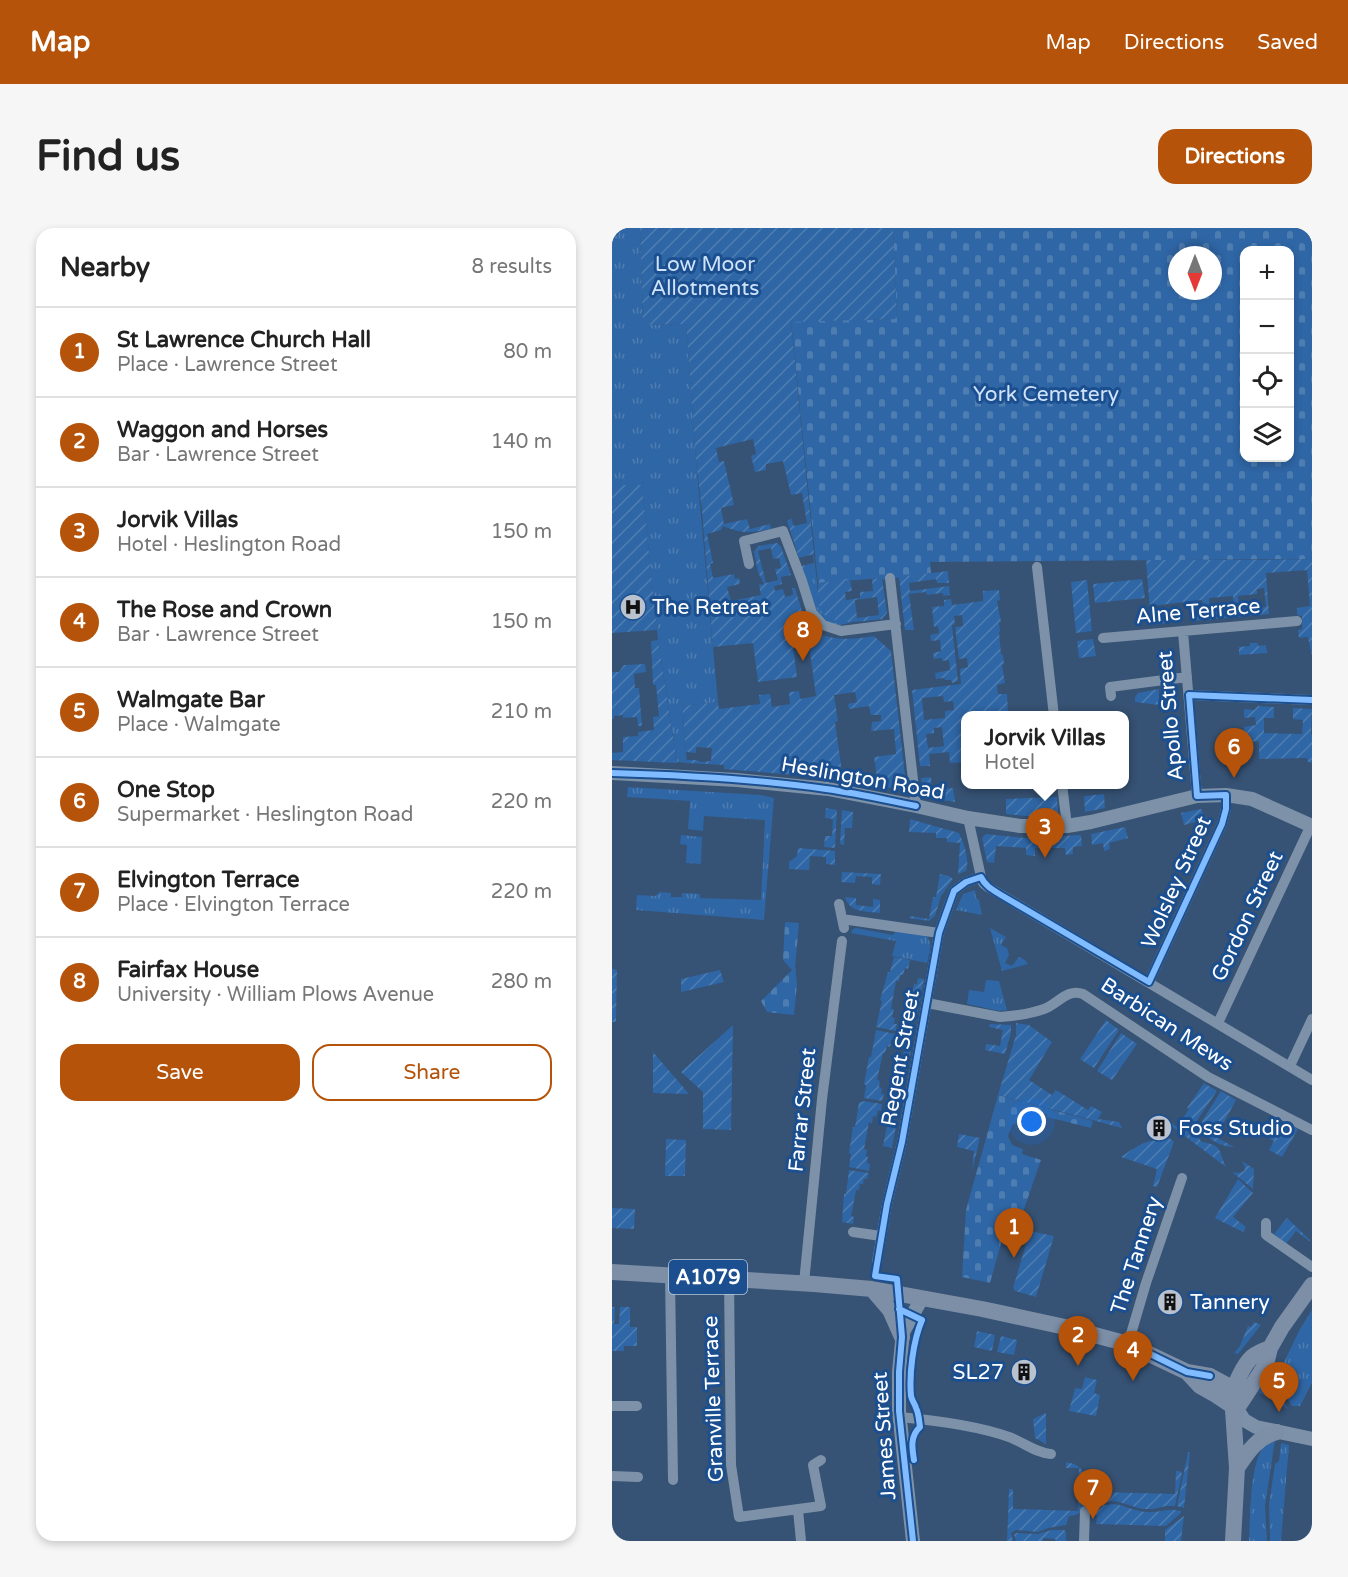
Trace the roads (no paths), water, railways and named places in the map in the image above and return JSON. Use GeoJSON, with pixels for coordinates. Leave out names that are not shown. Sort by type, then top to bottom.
{"type":"FeatureCollection","features":[{"type":"Feature","properties":{"kind":"main road","name":"A1079"},"geometry":{"type":"LineString","coordinates":[[612,1272],[873,1289],[1050,1323],[1128,1344],[1186,1372],[1210,1376],[1236,1402]]}},
{"type":"Feature","properties":{"kind":"main road"},"geometry":{"type":"LineString","coordinates":[[1233,1541],[1237,1468],[1236,1402],[1266,1364],[1270,1348],[1294,1308],[1312,1285]]}},
{"type":"Feature","properties":{"kind":"main road"},"geometry":{"type":"LineString","coordinates":[[873,1289],[890,1310],[902,1337]]}},
{"type":"Feature","properties":{"kind":"main road"},"geometry":{"type":"LineString","coordinates":[[1237,1468],[1257,1442],[1264,1436],[1277,1432]]}},
{"type":"Feature","properties":{"kind":"street"},"geometry":{"type":"LineString","coordinates":[[749,564],[744,541],[783,531],[812,613],[823,626],[841,631],[896,624]]}},
{"type":"Feature","properties":{"kind":"street"},"geometry":{"type":"LineString","coordinates":[[1037,567],[1053,711]]}},
{"type":"Feature","properties":{"kind":"street"},"geometry":{"type":"LineString","coordinates":[[890,578],[916,806]]}},
{"type":"Feature","properties":{"kind":"street","name":"Alne Terrace"},"geometry":{"type":"LineString","coordinates":[[1103,638],[1297,621]]}},
{"type":"Feature","properties":{"kind":"street","name":"Apollo Street"},"geometry":{"type":"LineString","coordinates":[[1183,632],[1197,796]]}},
{"type":"Feature","properties":{"kind":"street"},"geometry":{"type":"LineString","coordinates":[[1112,696],[1110,687],[1186,677]]}},
{"type":"Feature","properties":{"kind":"street"},"geometry":{"type":"LineString","coordinates":[[1189,695],[1312,700]]}},
{"type":"Feature","properties":{"kind":"street","name":"Heslington Road"},"geometry":{"type":"LineString","coordinates":[[612,773],[794,785],[840,791],[968,818],[1020,826],[1067,826],[1197,796],[1226,795],[1252,800],[1311,825]]}},
{"type":"Feature","properties":{"kind":"street"},"geometry":{"type":"LineString","coordinates":[[1063,789],[1067,826]]}},
{"type":"Feature","properties":{"kind":"street","name":"Wolsley Street"},"geometry":{"type":"LineString","coordinates":[[1149,982],[1222,824],[1226,795]]}},
{"type":"Feature","properties":{"kind":"street"},"geometry":{"type":"LineString","coordinates":[[968,818],[981,877],[983,883],[988,887],[1312,1080]]}},
{"type":"Feature","properties":{"kind":"street","name":"Gordon Street"},"geometry":{"type":"LineString","coordinates":[[1218,1023],[1311,825]]}},
{"type":"Feature","properties":{"kind":"street","name":"Regent Street"},"geometry":{"type":"LineString","coordinates":[[877,1262],[894,1171],[902,1142],[939,933],[954,891],[966,882],[981,877]]}},
{"type":"Feature","properties":{"kind":"street"},"geometry":{"type":"LineString","coordinates":[[839,904],[843,924],[939,933]]}},
{"type":"Feature","properties":{"kind":"street","name":"Farrar Street"},"geometry":{"type":"LineString","coordinates":[[804,1283],[822,1099],[842,941]]}},
{"type":"Feature","properties":{"kind":"street","name":"Barbican Mews"},"geometry":{"type":"LineString","coordinates":[[927,1003],[1000,1017],[1045,1009],[1065,995],[1076,991],[1208,1077],[1312,1130]]}},
{"type":"Feature","properties":{"kind":"street"},"geometry":{"type":"LineString","coordinates":[[1290,1066],[1312,1019]]}},
{"type":"Feature","properties":{"kind":"street","name":"The Tannery"},"geometry":{"type":"LineString","coordinates":[[1128,1344],[1182,1178]]}},
{"type":"Feature","properties":{"kind":"street"},"geometry":{"type":"LineString","coordinates":[[1266,1223],[1266,1235],[1312,1267]]}},
{"type":"Feature","properties":{"kind":"street"},"geometry":{"type":"LineString","coordinates":[[853,1232],[881,1236]]}},
{"type":"Feature","properties":{"kind":"street"},"geometry":{"type":"LineString","coordinates":[[670,1275],[673,1480]]}},
{"type":"Feature","properties":{"kind":"street","name":"Granville Terrace"},"geometry":{"type":"LineString","coordinates":[[729,1278],[731,1465],[739,1517],[798,1510]]}},
{"type":"Feature","properties":{"kind":"street","name":"James Street"},"geometry":{"type":"LineString","coordinates":[[913,1541],[899,1417],[898,1382],[902,1337],[906,1325],[922,1298]]}},
{"type":"Feature","properties":{"kind":"street"},"geometry":{"type":"LineString","coordinates":[[1236,1402],[1244,1420],[1250,1424],[1263,1429],[1312,1439]]}},
{"type":"Feature","properties":{"kind":"street"},"geometry":{"type":"LineString","coordinates":[[612,1406],[637,1407]]}},
{"type":"Feature","properties":{"kind":"street"},"geometry":{"type":"LineString","coordinates":[[899,1417],[991,1432],[1010,1437],[1042,1454],[1051,1454]]}},
{"type":"Feature","properties":{"kind":"street"},"geometry":{"type":"LineString","coordinates":[[801,1541],[798,1510],[821,1506],[813,1465],[821,1460]]}},
{"type":"Feature","properties":{"kind":"street"},"geometry":{"type":"LineString","coordinates":[[612,1476],[638,1477]]}},
{"type":"Feature","properties":{"kind":"street"},"geometry":{"type":"LineString","coordinates":[[1084,1541],[1085,1511]]}},
{"type":"Feature","properties":{"kind":"place","name":"The Retreat"},"geometry":{"type":"Point","coordinates":[633,607]}},
{"type":"Feature","properties":{"kind":"place","name":"Fairfax House"},"geometry":{"type":"Point","coordinates":[803,661]}},
{"type":"Feature","properties":{"kind":"place","name":"One Stop"},"geometry":{"type":"Point","coordinates":[1234,778]}},
{"type":"Feature","properties":{"kind":"place","name":"Jorvik Villas"},"geometry":{"type":"Point","coordinates":[1045,858]}},
{"type":"Feature","properties":{"kind":"place","name":"Foss Studio"},"geometry":{"type":"Point","coordinates":[1159,1128]}},
{"type":"Feature","properties":{"kind":"place","name":"St Lawrence Church Hall"},"geometry":{"type":"Point","coordinates":[1014,1258]}},
{"type":"Feature","properties":{"kind":"place","name":"Tannery"},"geometry":{"type":"Point","coordinates":[1170,1302]}},
{"type":"Feature","properties":{"kind":"place","name":"Waggon and Horses"},"geometry":{"type":"Point","coordinates":[1078,1366]}},
{"type":"Feature","properties":{"kind":"place","name":"SL27"},"geometry":{"type":"Point","coordinates":[1024,1372]}},
{"type":"Feature","properties":{"kind":"place","name":"The Rose and Crown"},"geometry":{"type":"Point","coordinates":[1133,1381]}},
{"type":"Feature","properties":{"kind":"place","name":"Walmgate Bar"},"geometry":{"type":"Point","coordinates":[1279,1412]}},
{"type":"Feature","properties":{"kind":"place","name":"Elvington Terrace"},"geometry":{"type":"Point","coordinates":[1093,1519]}},
{"type":"Feature","properties":{"kind":"park label","name":"Low Moor Allotments"},"geometry":{"type":"Point","coordinates":[705,276]}},
{"type":"Feature","properties":{"kind":"park label","name":"York Cemetery"},"geometry":{"type":"Point","coordinates":[1046,394]}}]}
